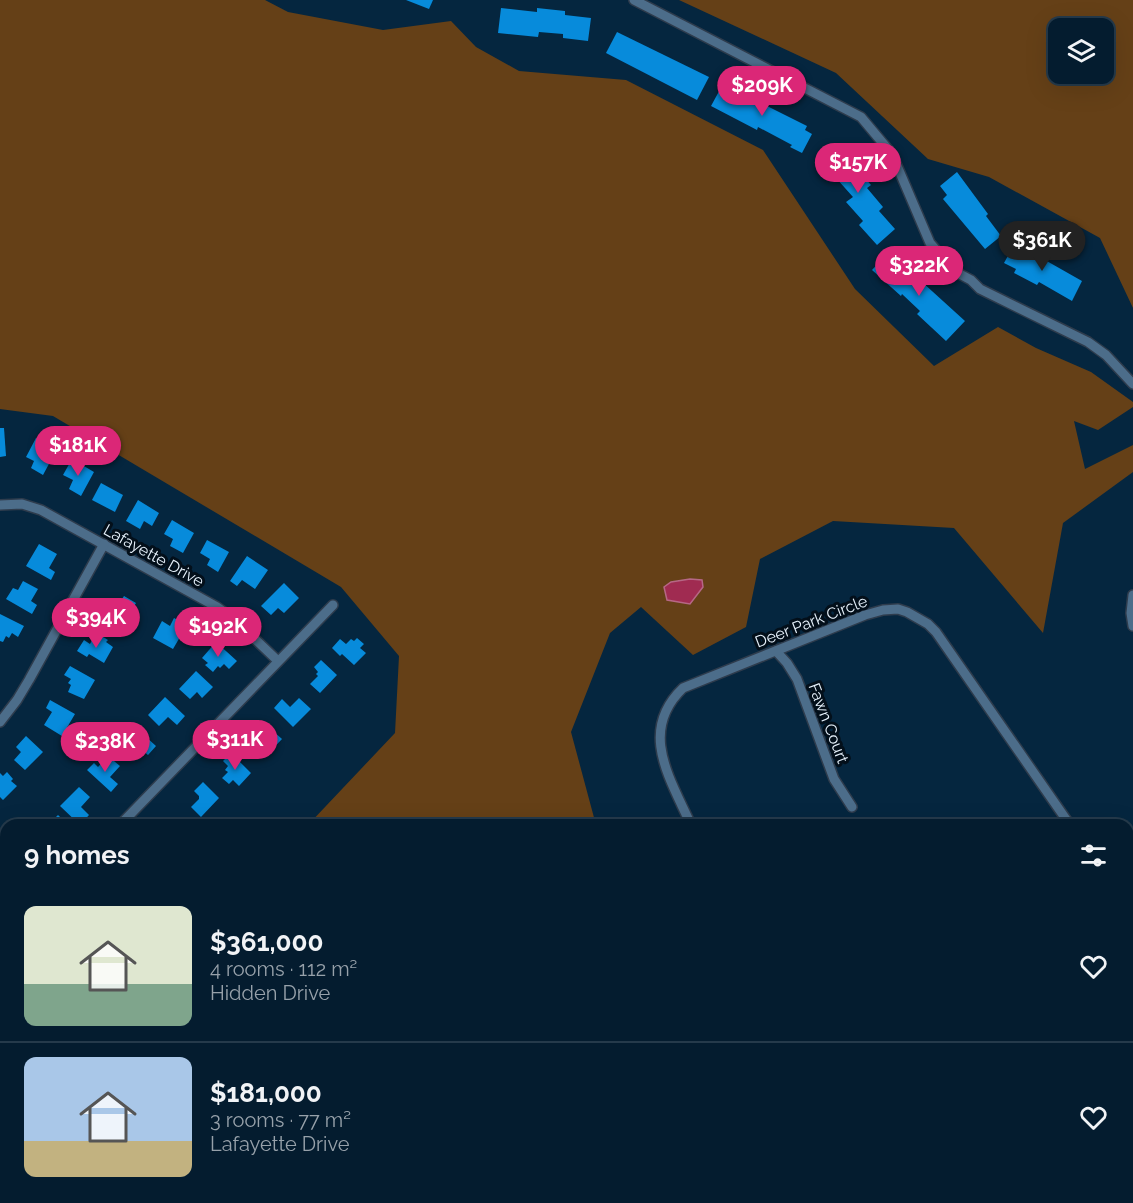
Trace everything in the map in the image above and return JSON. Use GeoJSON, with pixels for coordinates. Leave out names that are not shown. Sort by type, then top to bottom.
{"type":"FeatureCollection","features":[{"type":"Feature","properties":{"kind":"street"},"geometry":{"type":"LineString","coordinates":[[634,0],[861,117],[892,154],[930,243],[954,271],[971,280],[980,289],[1088,342],[1106,355],[1133,384]]}},
{"type":"Feature","properties":{"kind":"street","name":"Lafayette Drive"},"geometry":{"type":"LineString","coordinates":[[0,505],[32,506],[217,607],[235,620],[278,661]]}},
{"type":"Feature","properties":{"kind":"street"},"geometry":{"type":"LineString","coordinates":[[0,722],[29,680],[104,544]]}},
{"type":"Feature","properties":{"kind":"street"},"geometry":{"type":"LineString","coordinates":[[1133,595],[1131,613],[1133,626]]}},
{"type":"Feature","properties":{"kind":"street"},"geometry":{"type":"LineString","coordinates":[[126,819],[333,605]]}},
{"type":"Feature","properties":{"kind":"street","name":"Deer Park Circle"},"geometry":{"type":"LineString","coordinates":[[688,819],[663,762],[659,741],[667,706],[683,688],[865,615],[898,609],[921,620],[936,632],[1066,819]]}},
{"type":"Feature","properties":{"kind":"street","name":"Fawn Court"},"geometry":{"type":"LineString","coordinates":[[776,651],[787,663],[797,680],[834,779],[852,807]]}},
{"type":"Feature","properties":{"kind":"shaded area"},"geometry":{"type":"Polygon","coordinates":[[[0,0],[265,0],[288,12],[383,30],[451,21],[476,47],[519,71],[626,80],[763,150],[855,289],[934,366],[998,327],[1036,348],[1091,372],[1133,402],[1133,407],[1098,430],[1074,421],[1085,469],[1133,445],[1133,472],[1063,523],[1043,633],[954,528],[833,521],[760,559],[746,627],[693,655],[641,607],[610,633],[571,732],[594,819],[314,819],[395,733],[399,656],[341,587],[53,416],[0,409],[0,0]]]}},
{"type":"Feature","properties":{"kind":"shaded area"},"geometry":{"type":"Polygon","coordinates":[[[679,0],[1133,0],[1133,308],[1100,238],[989,177],[928,159],[836,73],[679,0]]]}},
{"type":"Feature","properties":{"kind":"shaded area"},"geometry":{"type":"Polygon","coordinates":[[[702,580],[703,587],[690,604],[667,600],[664,587],[671,582],[702,580]]]}},
{"type":"Feature","properties":{"kind":"building"},"geometry":{"type":"Polygon","coordinates":[[[406,0],[433,0],[429,9],[406,0]]]}},
{"type":"Feature","properties":{"kind":"building"},"geometry":{"type":"Polygon","coordinates":[[[501,8],[537,12],[537,8],[565,11],[565,15],[591,18],[588,41],[563,38],[563,34],[539,32],[538,37],[498,33],[501,8]]]}},
{"type":"Feature","properties":{"kind":"building"},"geometry":{"type":"Polygon","coordinates":[[[617,32],[709,77],[697,100],[606,53],[617,32]]]}},
{"type":"Feature","properties":{"kind":"building"},"geometry":{"type":"Polygon","coordinates":[[[723,84],[807,126],[805,130],[812,134],[802,153],[790,147],[792,145],[758,127],[757,130],[711,106],[723,84]]]}},
{"type":"Feature","properties":{"kind":"building"},"geometry":{"type":"Polygon","coordinates":[[[839,143],[857,163],[854,166],[871,185],[867,188],[883,207],[879,211],[895,229],[877,245],[859,225],[863,221],[846,202],[853,197],[820,160],[839,143]]]}},
{"type":"Feature","properties":{"kind":"building"},"geometry":{"type":"Polygon","coordinates":[[[957,172],[1001,236],[985,249],[943,199],[947,195],[940,186],[957,172]]]}},
{"type":"Feature","properties":{"kind":"building"},"geometry":{"type":"Polygon","coordinates":[[[1015,243],[1082,281],[1072,301],[1039,282],[1037,285],[1014,273],[1016,269],[1004,263],[1015,243]]]}},
{"type":"Feature","properties":{"kind":"building"},"geometry":{"type":"Polygon","coordinates":[[[889,252],[965,321],[946,341],[917,314],[920,311],[872,270],[889,252]]]}},
{"type":"Feature","properties":{"kind":"building"},"geometry":{"type":"Polygon","coordinates":[[[0,428],[4,428],[6,456],[0,457],[0,428]]]}},
{"type":"Feature","properties":{"kind":"building"},"geometry":{"type":"Polygon","coordinates":[[[36,438],[57,449],[43,475],[31,468],[34,461],[26,457],[36,438]]]}},
{"type":"Feature","properties":{"kind":"building"},"geometry":{"type":"Polygon","coordinates":[[[72,459],[94,472],[81,496],[69,489],[73,480],[63,475],[72,459]]]}},
{"type":"Feature","properties":{"kind":"building"},"geometry":{"type":"Polygon","coordinates":[[[101,483],[123,495],[115,512],[92,500],[101,483]]]}},
{"type":"Feature","properties":{"kind":"building"},"geometry":{"type":"Polygon","coordinates":[[[138,500],[159,513],[152,526],[144,521],[140,529],[126,521],[138,500]]]}},
{"type":"Feature","properties":{"kind":"building"},"geometry":{"type":"Polygon","coordinates":[[[172,520],[194,533],[183,553],[170,546],[173,539],[164,534],[172,520]]]}},
{"type":"Feature","properties":{"kind":"building"},"geometry":{"type":"Polygon","coordinates":[[[207,540],[229,552],[218,572],[207,565],[210,559],[200,553],[207,540]]]}},
{"type":"Feature","properties":{"kind":"building"},"geometry":{"type":"Polygon","coordinates":[[[39,544],[57,554],[49,568],[55,572],[51,580],[26,566],[39,544]]]}},
{"type":"Feature","properties":{"kind":"building"},"geometry":{"type":"Polygon","coordinates":[[[247,556],[268,570],[255,589],[242,580],[237,586],[230,581],[247,556]]]}},
{"type":"Feature","properties":{"kind":"building"},"geometry":{"type":"Polygon","coordinates":[[[23,581],[38,589],[31,601],[37,605],[32,614],[6,599],[13,588],[18,590],[23,581]]]}},
{"type":"Feature","properties":{"kind":"building"},"geometry":{"type":"Polygon","coordinates":[[[284,583],[299,598],[284,613],[278,608],[271,615],[261,606],[284,583]]]}},
{"type":"Feature","properties":{"kind":"building"},"geometry":{"type":"Polygon","coordinates":[[[124,596],[136,603],[123,626],[99,612],[105,601],[115,607],[124,596]]]}},
{"type":"Feature","properties":{"kind":"building"},"geometry":{"type":"Polygon","coordinates":[[[0,614],[24,626],[18,637],[12,633],[9,638],[6,636],[3,642],[0,641],[0,614]]]}},
{"type":"Feature","properties":{"kind":"building"},"geometry":{"type":"Polygon","coordinates":[[[174,618],[187,625],[173,649],[153,638],[162,621],[170,626],[174,618]]]}},
{"type":"Feature","properties":{"kind":"building"},"geometry":{"type":"Polygon","coordinates":[[[100,635],[113,647],[104,663],[89,654],[87,657],[77,651],[84,640],[90,644],[93,638],[97,640],[100,635]]]}},
{"type":"Feature","properties":{"kind":"building"},"geometry":{"type":"Polygon","coordinates":[[[357,638],[364,644],[360,648],[366,653],[354,665],[332,648],[340,639],[346,644],[351,639],[354,641],[357,638]]]}},
{"type":"Feature","properties":{"kind":"building"},"geometry":{"type":"Polygon","coordinates":[[[216,642],[237,661],[229,669],[224,664],[220,668],[218,666],[213,672],[205,665],[208,663],[202,658],[216,642]]]}},
{"type":"Feature","properties":{"kind":"building"},"geometry":{"type":"Polygon","coordinates":[[[321,660],[337,675],[320,693],[310,684],[318,676],[314,667],[321,660]]]}},
{"type":"Feature","properties":{"kind":"building"},"geometry":{"type":"Polygon","coordinates":[[[70,666],[95,680],[84,699],[68,692],[71,685],[68,683],[71,679],[64,675],[70,666]]]}},
{"type":"Feature","properties":{"kind":"building"},"geometry":{"type":"Polygon","coordinates":[[[196,671],[213,687],[202,698],[197,692],[190,699],[179,689],[196,671]]]}},
{"type":"Feature","properties":{"kind":"building"},"geometry":{"type":"Polygon","coordinates":[[[165,697],[185,716],[177,725],[168,717],[159,726],[148,715],[165,697]]]}},
{"type":"Feature","properties":{"kind":"building"},"geometry":{"type":"Polygon","coordinates":[[[299,698],[311,709],[293,727],[274,708],[282,699],[290,707],[299,698]]]}},
{"type":"Feature","properties":{"kind":"building"},"geometry":{"type":"Polygon","coordinates":[[[50,700],[75,714],[62,736],[44,725],[52,712],[46,708],[50,700]]]}},
{"type":"Feature","properties":{"kind":"building"},"geometry":{"type":"Polygon","coordinates":[[[264,723],[282,739],[264,758],[252,747],[261,737],[256,732],[264,723]]]}},
{"type":"Feature","properties":{"kind":"building"},"geometry":{"type":"Polygon","coordinates":[[[135,727],[156,746],[148,755],[142,750],[139,753],[136,750],[131,755],[121,742],[135,727]]]}},
{"type":"Feature","properties":{"kind":"building"},"geometry":{"type":"Polygon","coordinates":[[[26,736],[43,752],[25,770],[14,760],[21,752],[16,747],[26,736]]]}},
{"type":"Feature","properties":{"kind":"building"},"geometry":{"type":"Polygon","coordinates":[[[231,753],[251,773],[239,786],[233,780],[229,784],[222,778],[228,772],[225,770],[228,766],[223,761],[231,753]]]}},
{"type":"Feature","properties":{"kind":"building"},"geometry":{"type":"Polygon","coordinates":[[[108,756],[120,766],[110,777],[118,784],[111,792],[87,770],[94,763],[98,767],[108,756]]]}},
{"type":"Feature","properties":{"kind":"building"},"geometry":{"type":"Polygon","coordinates":[[[7,772],[13,779],[11,781],[17,786],[3,800],[0,797],[0,773],[3,776],[7,772]]]}},
{"type":"Feature","properties":{"kind":"building"},"geometry":{"type":"Polygon","coordinates":[[[203,782],[219,798],[201,817],[191,807],[199,799],[194,791],[203,782]]]}},
{"type":"Feature","properties":{"kind":"building"},"geometry":{"type":"Polygon","coordinates":[[[79,787],[90,797],[81,807],[89,815],[85,819],[74,819],[60,806],[79,787]]]}}]}
